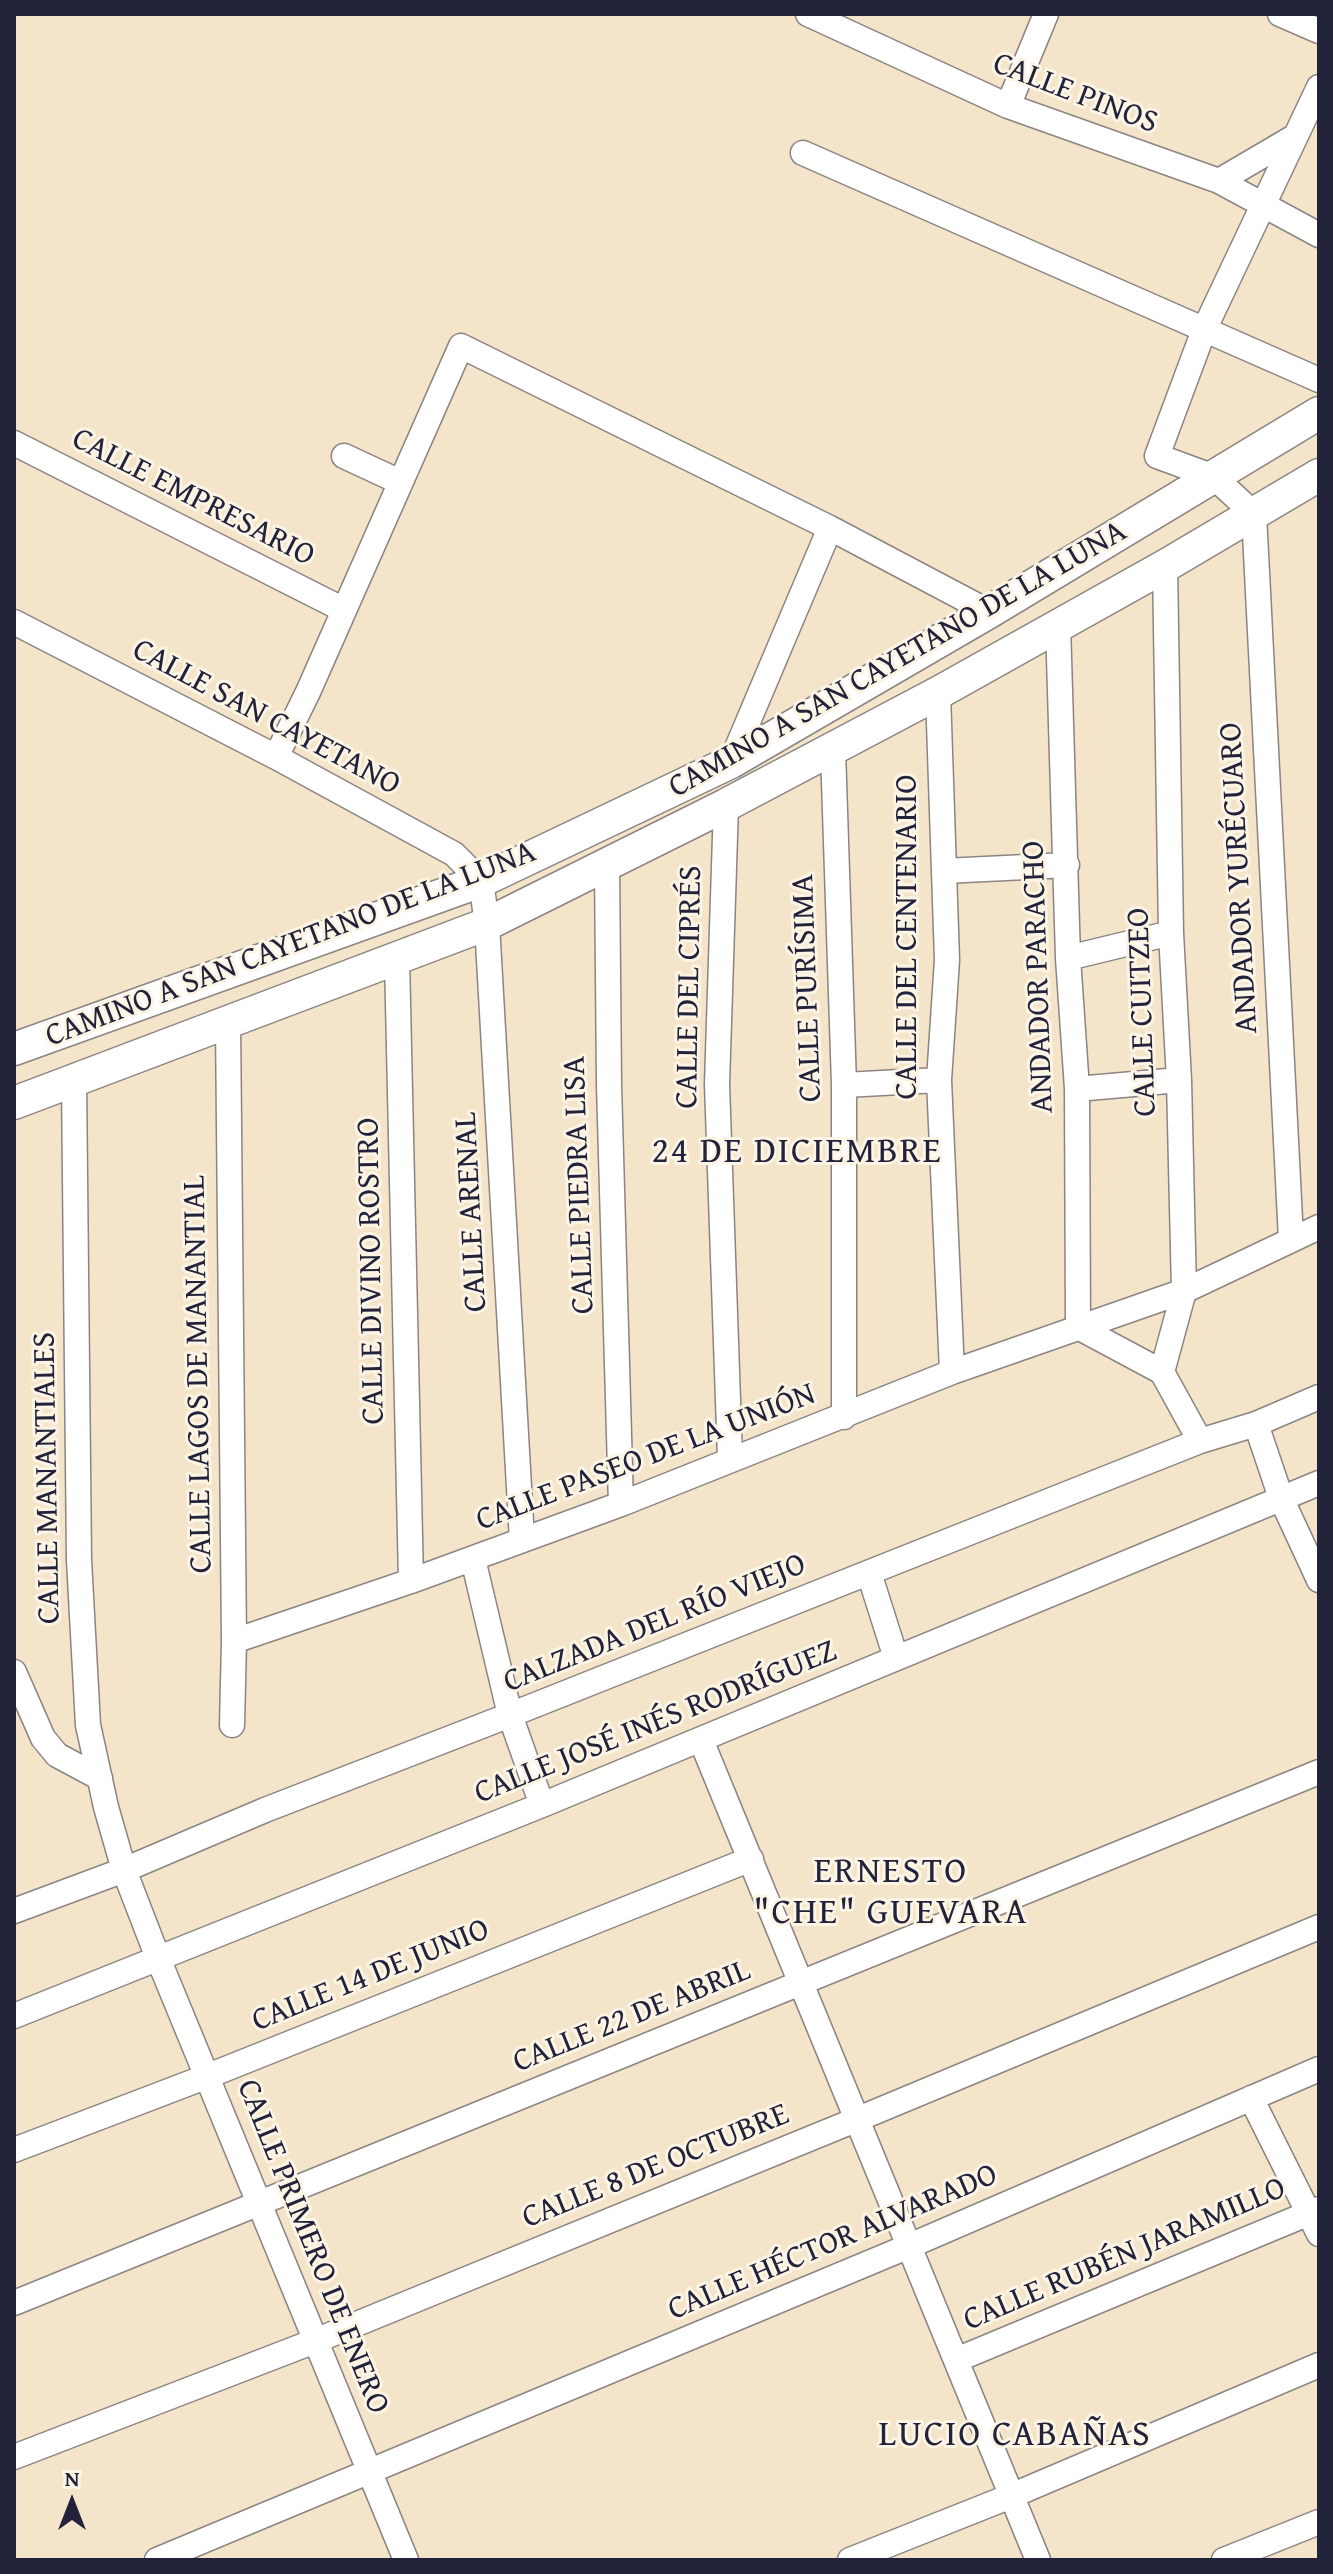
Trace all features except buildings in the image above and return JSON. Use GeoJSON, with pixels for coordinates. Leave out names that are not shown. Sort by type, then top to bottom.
{"type":"FeatureCollection","features":[{"type":"Feature","properties":{"kind":"street","name":"CALLE PINOS"},"geometry":{"type":"LineString","coordinates":[[808,14],[1008,106],[1219,181],[1319,235]]}},
{"type":"Feature","properties":{"kind":"street"},"geometry":{"type":"LineString","coordinates":[[1008,106],[1046,14]]}},
{"type":"Feature","properties":{"kind":"street"},"geometry":{"type":"LineString","coordinates":[[1280,14],[1319,31]]}},
{"type":"Feature","properties":{"kind":"street"},"geometry":{"type":"LineString","coordinates":[[1254,514],[1214,477],[1157,456],[1204,330],[1319,87]]}},
{"type":"Feature","properties":{"kind":"street"},"geometry":{"type":"LineString","coordinates":[[1219,181],[1294,137]]}},
{"type":"Feature","properties":{"kind":"street"},"geometry":{"type":"LineString","coordinates":[[803,153],[1319,380]]}},
{"type":"Feature","properties":{"kind":"street"},"geometry":{"type":"LineString","coordinates":[[276,757],[308,692],[461,346],[830,528],[989,612]]}},
{"type":"Feature","properties":{"kind":"street","name":"CAMINO A SAN CAYETANO DE LA LUNA"},"geometry":{"type":"LineString","coordinates":[[14,1049],[481,881],[731,762],[989,612],[1319,413]]}},
{"type":"Feature","properties":{"kind":"street","name":"CALLE EMPRESARIO"},"geometry":{"type":"LineString","coordinates":[[14,443],[344,610]]}},
{"type":"Feature","properties":{"kind":"street"},"geometry":{"type":"LineString","coordinates":[[344,456],[400,482]]}},
{"type":"Feature","properties":{"kind":"street","name":"CAMINO A SAN CAYETANO DE LA LUNA"},"geometry":{"type":"LineString","coordinates":[[14,1103],[487,924],[833,750],[1165,566],[1319,475]]}},
{"type":"Feature","properties":{"kind":"street","name":"ANDADOR YURÉCUARO"},"geometry":{"type":"LineString","coordinates":[[1254,514],[1291,1239]]}},
{"type":"Feature","properties":{"kind":"street"},"geometry":{"type":"LineString","coordinates":[[731,762],[830,528]]}},
{"type":"Feature","properties":{"kind":"street","name":"CALLE CUITZEO"},"geometry":{"type":"LineString","coordinates":[[1162,1372],[1184,1291],[1179,1080],[1171,933],[1165,566]]}},
{"type":"Feature","properties":{"kind":"street","name":"CALLE SAN CAYETANO"},"geometry":{"type":"LineString","coordinates":[[14,622],[276,757],[454,854],[481,881]]}},
{"type":"Feature","properties":{"kind":"street","name":"ANDADOR PARACHO"},"geometry":{"type":"LineString","coordinates":[[1058,624],[1068,958],[1077,1089],[1078,1327]]}},
{"type":"Feature","properties":{"kind":"street","name":"CALLE DEL CENTENARIO"},"geometry":{"type":"LineString","coordinates":[[938,693],[947,960],[939,1080],[952,1372]]}},
{"type":"Feature","properties":{"kind":"street","name":"CALLE PURÍSIMA"},"geometry":{"type":"LineString","coordinates":[[833,750],[844,1085],[844,1417]]}},
{"type":"Feature","properties":{"kind":"street","name":"CALLE DEL CIPRÉS"},"geometry":{"type":"LineString","coordinates":[[726,805],[717,1084],[730,1458]]}},
{"type":"Feature","properties":{"kind":"street","name":"CALLE PIEDRA LISA"},"geometry":{"type":"LineString","coordinates":[[607,864],[609,1085],[621,1504]]}},
{"type":"Feature","properties":{"kind":"street"},"geometry":{"type":"LineString","coordinates":[[944,871],[1067,865]]}},
{"type":"Feature","properties":{"kind":"street","name":"CALLE ARENAL"},"geometry":{"type":"LineString","coordinates":[[481,881],[487,924],[522,1540]]}},
{"type":"Feature","properties":{"kind":"street"},"geometry":{"type":"LineString","coordinates":[[1068,958],[1171,933]]}},
{"type":"Feature","properties":{"kind":"street","name":"CALLE DIVINO ROSTRO"},"geometry":{"type":"LineString","coordinates":[[397,959],[411,1581]]}},
{"type":"Feature","properties":{"kind":"street","name":"CALLE LAGOS DE MANANTIAL"},"geometry":{"type":"LineString","coordinates":[[228,1022],[234,1641],[232,1725]]}},
{"type":"Feature","properties":{"kind":"street","name":"CALLE MANANTIALES"},"geometry":{"type":"LineString","coordinates":[[74,1080],[79,1560],[88,1725],[124,1870]]}},
{"type":"Feature","properties":{"kind":"street"},"geometry":{"type":"LineString","coordinates":[[844,1085],[939,1080]]}},
{"type":"Feature","properties":{"kind":"street"},"geometry":{"type":"LineString","coordinates":[[1077,1089],[1179,1080]]}},
{"type":"Feature","properties":{"kind":"street","name":"CALLE PASEO DE LA UNIÓN"},"geometry":{"type":"LineString","coordinates":[[234,1641],[473,1559],[621,1504],[730,1458],[844,1417],[952,1372],[1184,1291],[1319,1227]]}},
{"type":"Feature","properties":{"kind":"street"},"geometry":{"type":"LineString","coordinates":[[1078,1327],[1162,1372],[1200,1441]]}},
{"type":"Feature","properties":{"kind":"street","name":"CALZADA DEL RÍO VIEJO"},"geometry":{"type":"LineString","coordinates":[[14,1911],[124,1870],[265,1810],[1200,1441],[1256,1424],[1319,1397]]}},
{"type":"Feature","properties":{"kind":"street"},"geometry":{"type":"LineString","coordinates":[[1256,1424],[1281,1498],[1319,1580]]}},
{"type":"Feature","properties":{"kind":"street","name":"CALLE JOSÉ INÉS RODRÍGUEZ"},"geometry":{"type":"LineString","coordinates":[[14,2016],[542,1805],[1319,1483]]}},
{"type":"Feature","properties":{"kind":"street"},"geometry":{"type":"LineString","coordinates":[[473,1559],[510,1715],[542,1805]]}},
{"type":"Feature","properties":{"kind":"street"},"geometry":{"type":"LineString","coordinates":[[869,1573],[896,1658]]}},
{"type":"Feature","properties":{"kind":"street"},"geometry":{"type":"LineString","coordinates":[[14,1672],[43,1738],[57,1755],[100,1778]]}},
{"type":"Feature","properties":{"kind":"street"},"geometry":{"type":"LineString","coordinates":[[701,1740],[1038,2560]]}},
{"type":"Feature","properties":{"kind":"street","name":"CALLE 22 DE ABRIL"},"geometry":{"type":"LineString","coordinates":[[14,2303],[1319,1772]]}},
{"type":"Feature","properties":{"kind":"street","name":"CALLE 14 DE JUNIO"},"geometry":{"type":"LineString","coordinates":[[14,2150],[208,2076],[751,1859]]}},
{"type":"Feature","properties":{"kind":"street","name":"CALLE PRIMERO DE ENERO"},"geometry":{"type":"LineString","coordinates":[[124,1870],[406,2560]]}},
{"type":"Feature","properties":{"kind":"street","name":"CALLE 8 DE OCTUBRE"},"geometry":{"type":"LineString","coordinates":[[14,2457],[315,2341],[1319,1927]]}},
{"type":"Feature","properties":{"kind":"street","name":"CALLE HÉCTOR ALVARADO"},"geometry":{"type":"LineString","coordinates":[[157,2560],[907,2247],[1319,2069]]}},
{"type":"Feature","properties":{"kind":"street"},"geometry":{"type":"LineString","coordinates":[[1251,2098],[1316,2219]]}},
{"type":"Feature","properties":{"kind":"street","name":"CALLE RUBÉN JARAMILLO"},"geometry":{"type":"LineString","coordinates":[[956,2360],[1316,2219]]}},
{"type":"Feature","properties":{"kind":"street"},"geometry":{"type":"LineString","coordinates":[[850,2560],[1011,2496],[1319,2365]]}},
{"type":"Feature","properties":{"kind":"street"},"geometry":{"type":"LineString","coordinates":[[1224,2560],[1319,2522]]}},
{"type":"Feature","properties":{"kind":"district","name":"24 DE DICIEMBRE"},"geometry":{"type":"Point","coordinates":[797,1153]}},
{"type":"Feature","properties":{"kind":"district","name":"ERNESTO \"CHE\" GUEVARA"},"geometry":{"type":"Point","coordinates":[891,1894]}},
{"type":"Feature","properties":{"kind":"district","name":"LUCIO CABAÑAS"},"geometry":{"type":"Point","coordinates":[1015,2436]}}]}
